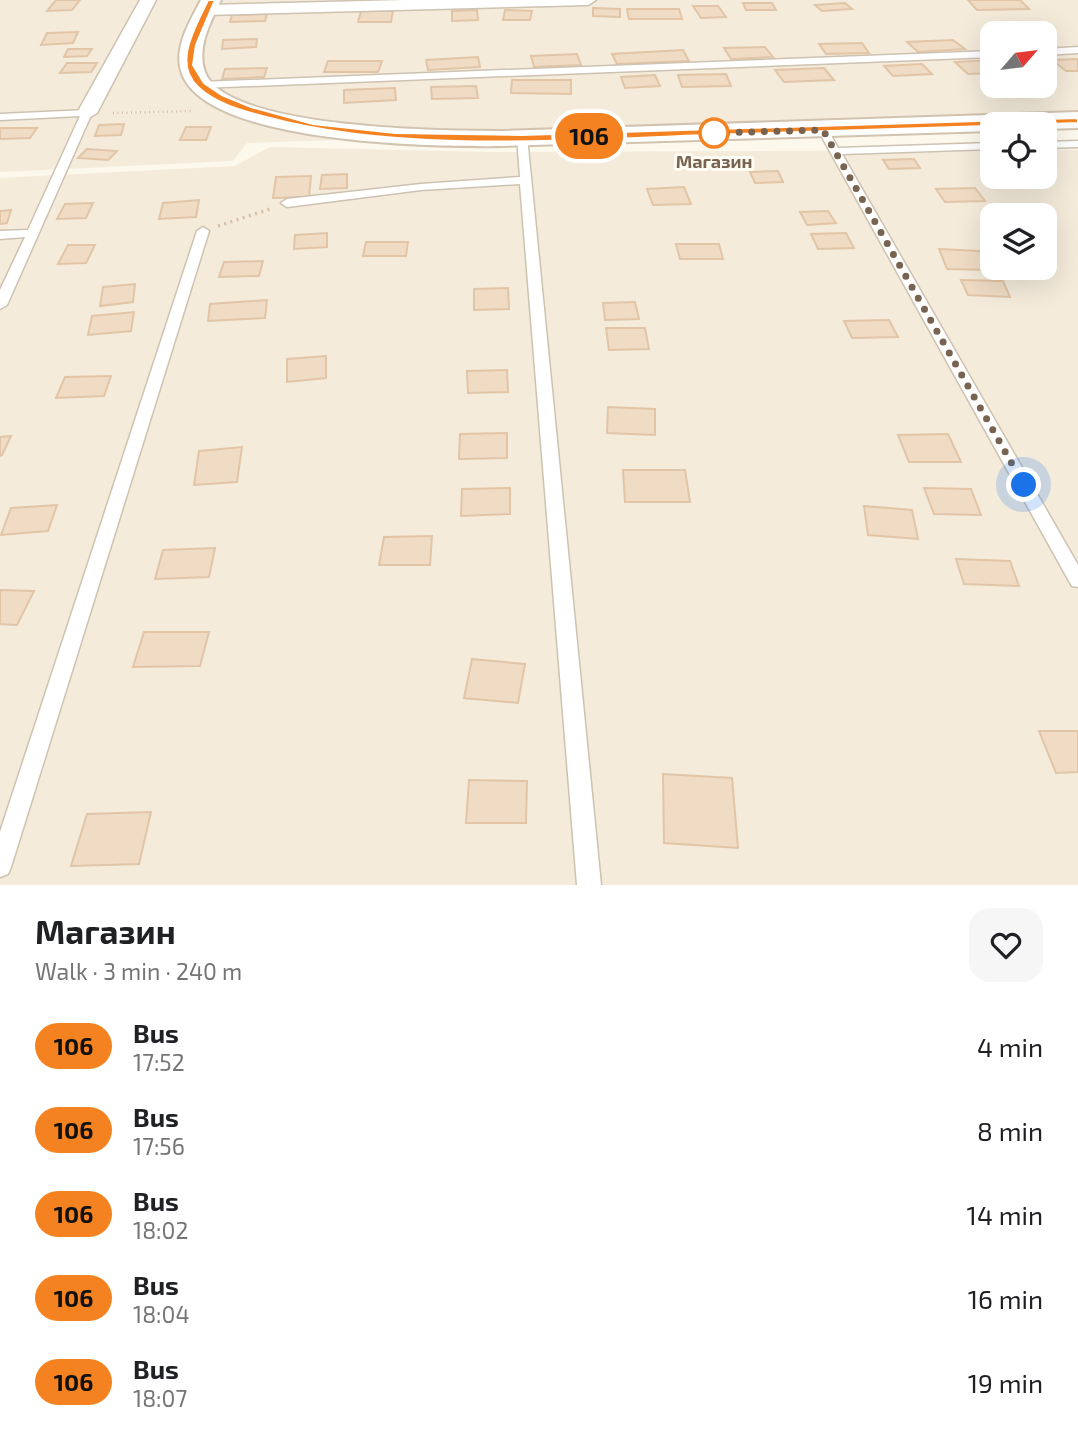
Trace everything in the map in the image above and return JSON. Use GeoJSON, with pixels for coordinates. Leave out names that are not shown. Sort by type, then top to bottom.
{"type":"FeatureCollection","features":[{"type":"Feature","properties":{"kind":"main road"},"geometry":{"type":"LineString","coordinates":[[209,5],[192,45],[189,65],[200,85],[219,97],[248,109],[313,127],[395,135],[830,141],[1078,120]]}},
{"type":"Feature","properties":{"kind":"street"},"geometry":{"type":"LineString","coordinates":[[87,113],[148,0]]}},
{"type":"Feature","properties":{"kind":"street"},"geometry":{"type":"LineString","coordinates":[[209,5],[588,0]]}},
{"type":"Feature","properties":{"kind":"lane"},"geometry":{"type":"LineString","coordinates":[[1057,51],[1078,50]]}},
{"type":"Feature","properties":{"kind":"lane"},"geometry":{"type":"LineString","coordinates":[[200,85],[980,54]]}},
{"type":"Feature","properties":{"kind":"lane"},"geometry":{"type":"LineString","coordinates":[[0,117],[87,113],[0,305]]}},
{"type":"Feature","properties":{"kind":"lane"},"geometry":{"type":"LineString","coordinates":[[522,137],[589,885]]}},
{"type":"Feature","properties":{"kind":"lane"},"geometry":{"type":"LineString","coordinates":[[830,141],[980,146]]}},
{"type":"Feature","properties":{"kind":"lane"},"geometry":{"type":"LineString","coordinates":[[830,141],[1078,581]]}},
{"type":"Feature","properties":{"kind":"lane"},"geometry":{"type":"LineString","coordinates":[[1057,145],[1078,144]]}},
{"type":"Feature","properties":{"kind":"lane"},"geometry":{"type":"LineString","coordinates":[[287,204],[421,187],[524,180]]}},
{"type":"Feature","properties":{"kind":"lane"},"geometry":{"type":"LineString","coordinates":[[0,867],[203,231]]}},
{"type":"Feature","properties":{"kind":"lane"},"geometry":{"type":"LineString","coordinates":[[0,235],[33,233]]}},
{"type":"Feature","properties":{"kind":"path"},"geometry":{"type":"LineString","coordinates":[[87,113],[192,111]]}},
{"type":"Feature","properties":{"kind":"path"},"geometry":{"type":"LineString","coordinates":[[203,231],[287,204]]}},
{"type":"Feature","properties":{"kind":"shaded area"},"geometry":{"type":"Polygon","coordinates":[[[0,0],[1078,0],[1078,115],[1057,116],[1057,112],[980,112],[980,118],[247,143],[233,161],[0,172],[0,0]]]}},
{"type":"Feature","properties":{"kind":"shaded area"},"geometry":{"type":"Polygon","coordinates":[[[270,147],[490,152],[980,150],[980,189],[1057,189],[1057,150],[1078,150],[1078,885],[0,885],[0,178],[235,166],[270,147]]]}},
{"type":"Feature","properties":{"kind":"building"},"geometry":{"type":"Polygon","coordinates":[[[56,0],[80,0],[72,10],[47,11],[56,0]]]}},
{"type":"Feature","properties":{"kind":"building"},"geometry":{"type":"Polygon","coordinates":[[[968,0],[1020,0],[1029,9],[977,10],[968,0]]]}},
{"type":"Feature","properties":{"kind":"building"},"geometry":{"type":"Polygon","coordinates":[[[743,3],[772,3],[776,10],[746,10],[743,3]]]}},
{"type":"Feature","properties":{"kind":"building"},"geometry":{"type":"Polygon","coordinates":[[[845,3],[852,9],[822,11],[815,5],[845,3]]]}},
{"type":"Feature","properties":{"kind":"building"},"geometry":{"type":"Polygon","coordinates":[[[693,6],[718,6],[726,17],[701,18],[693,6]]]}},
{"type":"Feature","properties":{"kind":"building"},"geometry":{"type":"Polygon","coordinates":[[[593,8],[620,9],[620,17],[593,16],[593,8]]]}},
{"type":"Feature","properties":{"kind":"building"},"geometry":{"type":"Polygon","coordinates":[[[627,9],[679,9],[682,19],[629,19],[627,9]]]}},
{"type":"Feature","properties":{"kind":"building"},"geometry":{"type":"Polygon","coordinates":[[[477,10],[478,20],[452,21],[452,11],[477,10]]]}},
{"type":"Feature","properties":{"kind":"building"},"geometry":{"type":"Polygon","coordinates":[[[505,10],[532,11],[530,20],[503,20],[505,10]]]}},
{"type":"Feature","properties":{"kind":"building"},"geometry":{"type":"Polygon","coordinates":[[[361,11],[393,11],[391,22],[358,22],[361,11]]]}},
{"type":"Feature","properties":{"kind":"building"},"geometry":{"type":"Polygon","coordinates":[[[267,14],[265,21],[230,22],[232,15],[267,14]]]}},
{"type":"Feature","properties":{"kind":"building"},"geometry":{"type":"Polygon","coordinates":[[[78,32],[73,43],[41,45],[47,33],[78,32]]]}},
{"type":"Feature","properties":{"kind":"building"},"geometry":{"type":"Polygon","coordinates":[[[257,39],[256,47],[222,49],[223,40],[257,39]]]}},
{"type":"Feature","properties":{"kind":"building"},"geometry":{"type":"Polygon","coordinates":[[[953,40],[965,49],[918,52],[907,42],[953,40]]]}},
{"type":"Feature","properties":{"kind":"building"},"geometry":{"type":"Polygon","coordinates":[[[862,43],[869,53],[826,54],[819,44],[862,43]]]}},
{"type":"Feature","properties":{"kind":"building"},"geometry":{"type":"Polygon","coordinates":[[[765,47],[773,57],[731,59],[724,48],[765,47]]]}},
{"type":"Feature","properties":{"kind":"building"},"geometry":{"type":"Polygon","coordinates":[[[68,49],[92,49],[87,56],[64,57],[68,49]]]}},
{"type":"Feature","properties":{"kind":"building"},"geometry":{"type":"Polygon","coordinates":[[[683,50],[689,61],[617,64],[612,54],[683,50]]]}},
{"type":"Feature","properties":{"kind":"building"},"geometry":{"type":"Polygon","coordinates":[[[577,54],[581,65],[534,67],[531,56],[577,54]]]}},
{"type":"Feature","properties":{"kind":"building"},"geometry":{"type":"Polygon","coordinates":[[[478,57],[480,67],[428,70],[426,60],[478,57]]]}},
{"type":"Feature","properties":{"kind":"building"},"geometry":{"type":"Polygon","coordinates":[[[1078,59],[1078,71],[1066,71],[1057,64],[1057,60],[1078,59]]]}},
{"type":"Feature","properties":{"kind":"building"},"geometry":{"type":"Polygon","coordinates":[[[328,61],[382,61],[378,72],[324,72],[328,61]]]}},
{"type":"Feature","properties":{"kind":"building"},"geometry":{"type":"Polygon","coordinates":[[[980,61],[980,74],[968,74],[955,62],[980,61]]]}},
{"type":"Feature","properties":{"kind":"building"},"geometry":{"type":"Polygon","coordinates":[[[67,63],[97,63],[91,72],[60,73],[67,63]]]}},
{"type":"Feature","properties":{"kind":"building"},"geometry":{"type":"Polygon","coordinates":[[[922,64],[932,74],[893,76],[884,66],[922,64]]]}},
{"type":"Feature","properties":{"kind":"building"},"geometry":{"type":"Polygon","coordinates":[[[267,68],[264,77],[222,79],[225,69],[267,68]]]}},
{"type":"Feature","properties":{"kind":"building"},"geometry":{"type":"Polygon","coordinates":[[[824,68],[834,80],[784,82],[775,70],[824,68]]]}},
{"type":"Feature","properties":{"kind":"building"},"geometry":{"type":"Polygon","coordinates":[[[726,74],[731,86],[682,87],[678,75],[726,74]]]}},
{"type":"Feature","properties":{"kind":"building"},"geometry":{"type":"Polygon","coordinates":[[[655,75],[660,86],[625,88],[621,77],[655,75]]]}},
{"type":"Feature","properties":{"kind":"building"},"geometry":{"type":"Polygon","coordinates":[[[512,80],[571,80],[571,94],[511,93],[512,80]]]}},
{"type":"Feature","properties":{"kind":"building"},"geometry":{"type":"Polygon","coordinates":[[[476,86],[478,98],[432,99],[431,87],[476,86]]]}},
{"type":"Feature","properties":{"kind":"building"},"geometry":{"type":"Polygon","coordinates":[[[395,88],[396,100],[344,103],[344,90],[395,88]]]}},
{"type":"Feature","properties":{"kind":"building"},"geometry":{"type":"Polygon","coordinates":[[[124,124],[121,135],[95,136],[99,125],[124,124]]]}},
{"type":"Feature","properties":{"kind":"building"},"geometry":{"type":"Polygon","coordinates":[[[186,127],[211,127],[206,140],[180,140],[186,127]]]}},
{"type":"Feature","properties":{"kind":"building"},"geometry":{"type":"Polygon","coordinates":[[[0,128],[37,128],[30,138],[0,139],[0,128]]]}},
{"type":"Feature","properties":{"kind":"building"},"geometry":{"type":"Polygon","coordinates":[[[87,149],[117,151],[108,160],[78,158],[87,149]]]}},
{"type":"Feature","properties":{"kind":"building"},"geometry":{"type":"Polygon","coordinates":[[[914,159],[920,168],[889,169],[883,160],[914,159]]]}},
{"type":"Feature","properties":{"kind":"building"},"geometry":{"type":"Polygon","coordinates":[[[778,171],[783,182],[755,183],[750,172],[778,171]]]}},
{"type":"Feature","properties":{"kind":"building"},"geometry":{"type":"Polygon","coordinates":[[[347,174],[347,188],[320,189],[322,175],[347,174]]]}},
{"type":"Feature","properties":{"kind":"building"},"geometry":{"type":"Polygon","coordinates":[[[311,176],[309,197],[273,198],[276,177],[311,176]]]}},
{"type":"Feature","properties":{"kind":"building"},"geometry":{"type":"Polygon","coordinates":[[[684,187],[691,204],[653,205],[647,189],[684,187]]]}},
{"type":"Feature","properties":{"kind":"building"},"geometry":{"type":"Polygon","coordinates":[[[975,188],[985,201],[945,202],[936,189],[975,188]]]}},
{"type":"Feature","properties":{"kind":"building"},"geometry":{"type":"Polygon","coordinates":[[[199,200],[196,217],[159,219],[163,203],[199,200]]]}},
{"type":"Feature","properties":{"kind":"building"},"geometry":{"type":"Polygon","coordinates":[[[93,203],[86,218],[57,219],[65,204],[93,203]]]}},
{"type":"Feature","properties":{"kind":"building"},"geometry":{"type":"Polygon","coordinates":[[[11,210],[7,223],[0,224],[0,211],[11,210]]]}},
{"type":"Feature","properties":{"kind":"building"},"geometry":{"type":"Polygon","coordinates":[[[828,211],[836,223],[807,225],[800,212],[828,211]]]}},
{"type":"Feature","properties":{"kind":"building"},"geometry":{"type":"Polygon","coordinates":[[[327,233],[327,247],[294,249],[295,235],[327,233]]]}},
{"type":"Feature","properties":{"kind":"building"},"geometry":{"type":"Polygon","coordinates":[[[846,233],[854,248],[818,249],[811,234],[846,233]]]}},
{"type":"Feature","properties":{"kind":"building"},"geometry":{"type":"Polygon","coordinates":[[[366,242],[408,242],[406,256],[363,256],[366,242]]]}},
{"type":"Feature","properties":{"kind":"building"},"geometry":{"type":"Polygon","coordinates":[[[676,244],[719,244],[723,259],[680,259],[676,244]]]}},
{"type":"Feature","properties":{"kind":"building"},"geometry":{"type":"Polygon","coordinates":[[[68,245],[95,245],[86,263],[58,264],[68,245]]]}},
{"type":"Feature","properties":{"kind":"building"},"geometry":{"type":"Polygon","coordinates":[[[939,249],[980,251],[980,270],[947,269],[939,249]]]}},
{"type":"Feature","properties":{"kind":"building"},"geometry":{"type":"Polygon","coordinates":[[[263,261],[259,276],[219,277],[224,262],[263,261]]]}},
{"type":"Feature","properties":{"kind":"building"},"geometry":{"type":"Polygon","coordinates":[[[961,280],[1003,281],[1010,297],[968,295],[961,280]]]}},
{"type":"Feature","properties":{"kind":"building"},"geometry":{"type":"Polygon","coordinates":[[[135,284],[133,302],[100,306],[103,287],[135,284]]]}},
{"type":"Feature","properties":{"kind":"building"},"geometry":{"type":"Polygon","coordinates":[[[508,288],[509,309],[474,310],[474,289],[508,288]]]}},
{"type":"Feature","properties":{"kind":"building"},"geometry":{"type":"Polygon","coordinates":[[[267,300],[265,318],[208,321],[210,304],[267,300]]]}},
{"type":"Feature","properties":{"kind":"building"},"geometry":{"type":"Polygon","coordinates":[[[635,302],[639,319],[605,320],[603,303],[635,302]]]}},
{"type":"Feature","properties":{"kind":"building"},"geometry":{"type":"Polygon","coordinates":[[[134,312],[131,331],[88,335],[92,316],[134,312]]]}},
{"type":"Feature","properties":{"kind":"building"},"geometry":{"type":"Polygon","coordinates":[[[889,320],[898,337],[852,338],[844,321],[889,320]]]}},
{"type":"Feature","properties":{"kind":"building"},"geometry":{"type":"Polygon","coordinates":[[[606,328],[645,328],[649,349],[609,350],[606,328]]]}},
{"type":"Feature","properties":{"kind":"building"},"geometry":{"type":"Polygon","coordinates":[[[326,356],[326,378],[287,382],[287,359],[326,356]]]}},
{"type":"Feature","properties":{"kind":"building"},"geometry":{"type":"Polygon","coordinates":[[[507,370],[508,392],[468,393],[467,371],[507,370]]]}},
{"type":"Feature","properties":{"kind":"building"},"geometry":{"type":"Polygon","coordinates":[[[111,376],[104,396],[56,398],[65,377],[111,376]]]}},
{"type":"Feature","properties":{"kind":"building"},"geometry":{"type":"Polygon","coordinates":[[[608,407],[655,409],[655,435],[607,433],[608,407]]]}},
{"type":"Feature","properties":{"kind":"building"},"geometry":{"type":"Polygon","coordinates":[[[507,433],[507,458],[459,459],[460,434],[507,433]]]}},
{"type":"Feature","properties":{"kind":"building"},"geometry":{"type":"Polygon","coordinates":[[[948,434],[961,462],[909,462],[898,435],[948,434]]]}},
{"type":"Feature","properties":{"kind":"building"},"geometry":{"type":"Polygon","coordinates":[[[11,436],[2,455],[0,456],[0,437],[11,436]]]}},
{"type":"Feature","properties":{"kind":"building"},"geometry":{"type":"Polygon","coordinates":[[[242,447],[237,482],[194,485],[199,451],[242,447]]]}},
{"type":"Feature","properties":{"kind":"building"},"geometry":{"type":"Polygon","coordinates":[[[623,470],[685,470],[690,502],[625,502],[623,470]]]}},
{"type":"Feature","properties":{"kind":"building"},"geometry":{"type":"Polygon","coordinates":[[[510,488],[510,514],[461,516],[462,489],[510,488]]]}},
{"type":"Feature","properties":{"kind":"building"},"geometry":{"type":"Polygon","coordinates":[[[924,488],[971,489],[981,515],[934,514],[924,488]]]}},
{"type":"Feature","properties":{"kind":"building"},"geometry":{"type":"Polygon","coordinates":[[[57,505],[48,531],[1,535],[11,508],[57,505]]]}},
{"type":"Feature","properties":{"kind":"building"},"geometry":{"type":"Polygon","coordinates":[[[864,506],[912,510],[918,539],[868,535],[864,506]]]}},
{"type":"Feature","properties":{"kind":"building"},"geometry":{"type":"Polygon","coordinates":[[[432,536],[430,565],[379,565],[384,537],[432,536]]]}},
{"type":"Feature","properties":{"kind":"building"},"geometry":{"type":"Polygon","coordinates":[[[215,548],[209,577],[155,579],[163,550],[215,548]]]}},
{"type":"Feature","properties":{"kind":"building"},"geometry":{"type":"Polygon","coordinates":[[[956,559],[1010,561],[1019,586],[964,584],[956,559]]]}},
{"type":"Feature","properties":{"kind":"building"},"geometry":{"type":"Polygon","coordinates":[[[0,590],[34,591],[17,625],[0,624],[0,590]]]}},
{"type":"Feature","properties":{"kind":"building"},"geometry":{"type":"Polygon","coordinates":[[[144,632],[209,632],[200,666],[133,667],[144,632]]]}},
{"type":"Feature","properties":{"kind":"building"},"geometry":{"type":"Polygon","coordinates":[[[472,659],[525,664],[518,703],[464,698],[472,659]]]}},
{"type":"Feature","properties":{"kind":"building"},"geometry":{"type":"Polygon","coordinates":[[[1039,731],[1078,731],[1078,772],[1056,773],[1039,731]]]}},
{"type":"Feature","properties":{"kind":"building"},"geometry":{"type":"Polygon","coordinates":[[[663,774],[732,778],[738,848],[664,843],[663,774]]]}},
{"type":"Feature","properties":{"kind":"building"},"geometry":{"type":"Polygon","coordinates":[[[469,780],[527,781],[526,823],[466,823],[469,780]]]}},
{"type":"Feature","properties":{"kind":"building"},"geometry":{"type":"Polygon","coordinates":[[[151,812],[139,864],[71,866],[87,814],[151,812]]]}},
{"type":"Feature","properties":{"kind":"bus line","name":"106"},"geometry":{"type":"LineString","coordinates":[[211,0],[192,45],[189,65],[200,85],[219,97],[248,109],[313,127],[395,135],[522,137],[823,130],[1078,120]]}},
{"type":"Feature","properties":{"kind":"place","name":"Магазин"},"geometry":{"type":"Point","coordinates":[714,133]}},
{"type":"Feature","properties":{"kind":"route"},"geometry":{"type":"LineString","coordinates":[[714,133],[823,130],[1024,485]]}}]}
